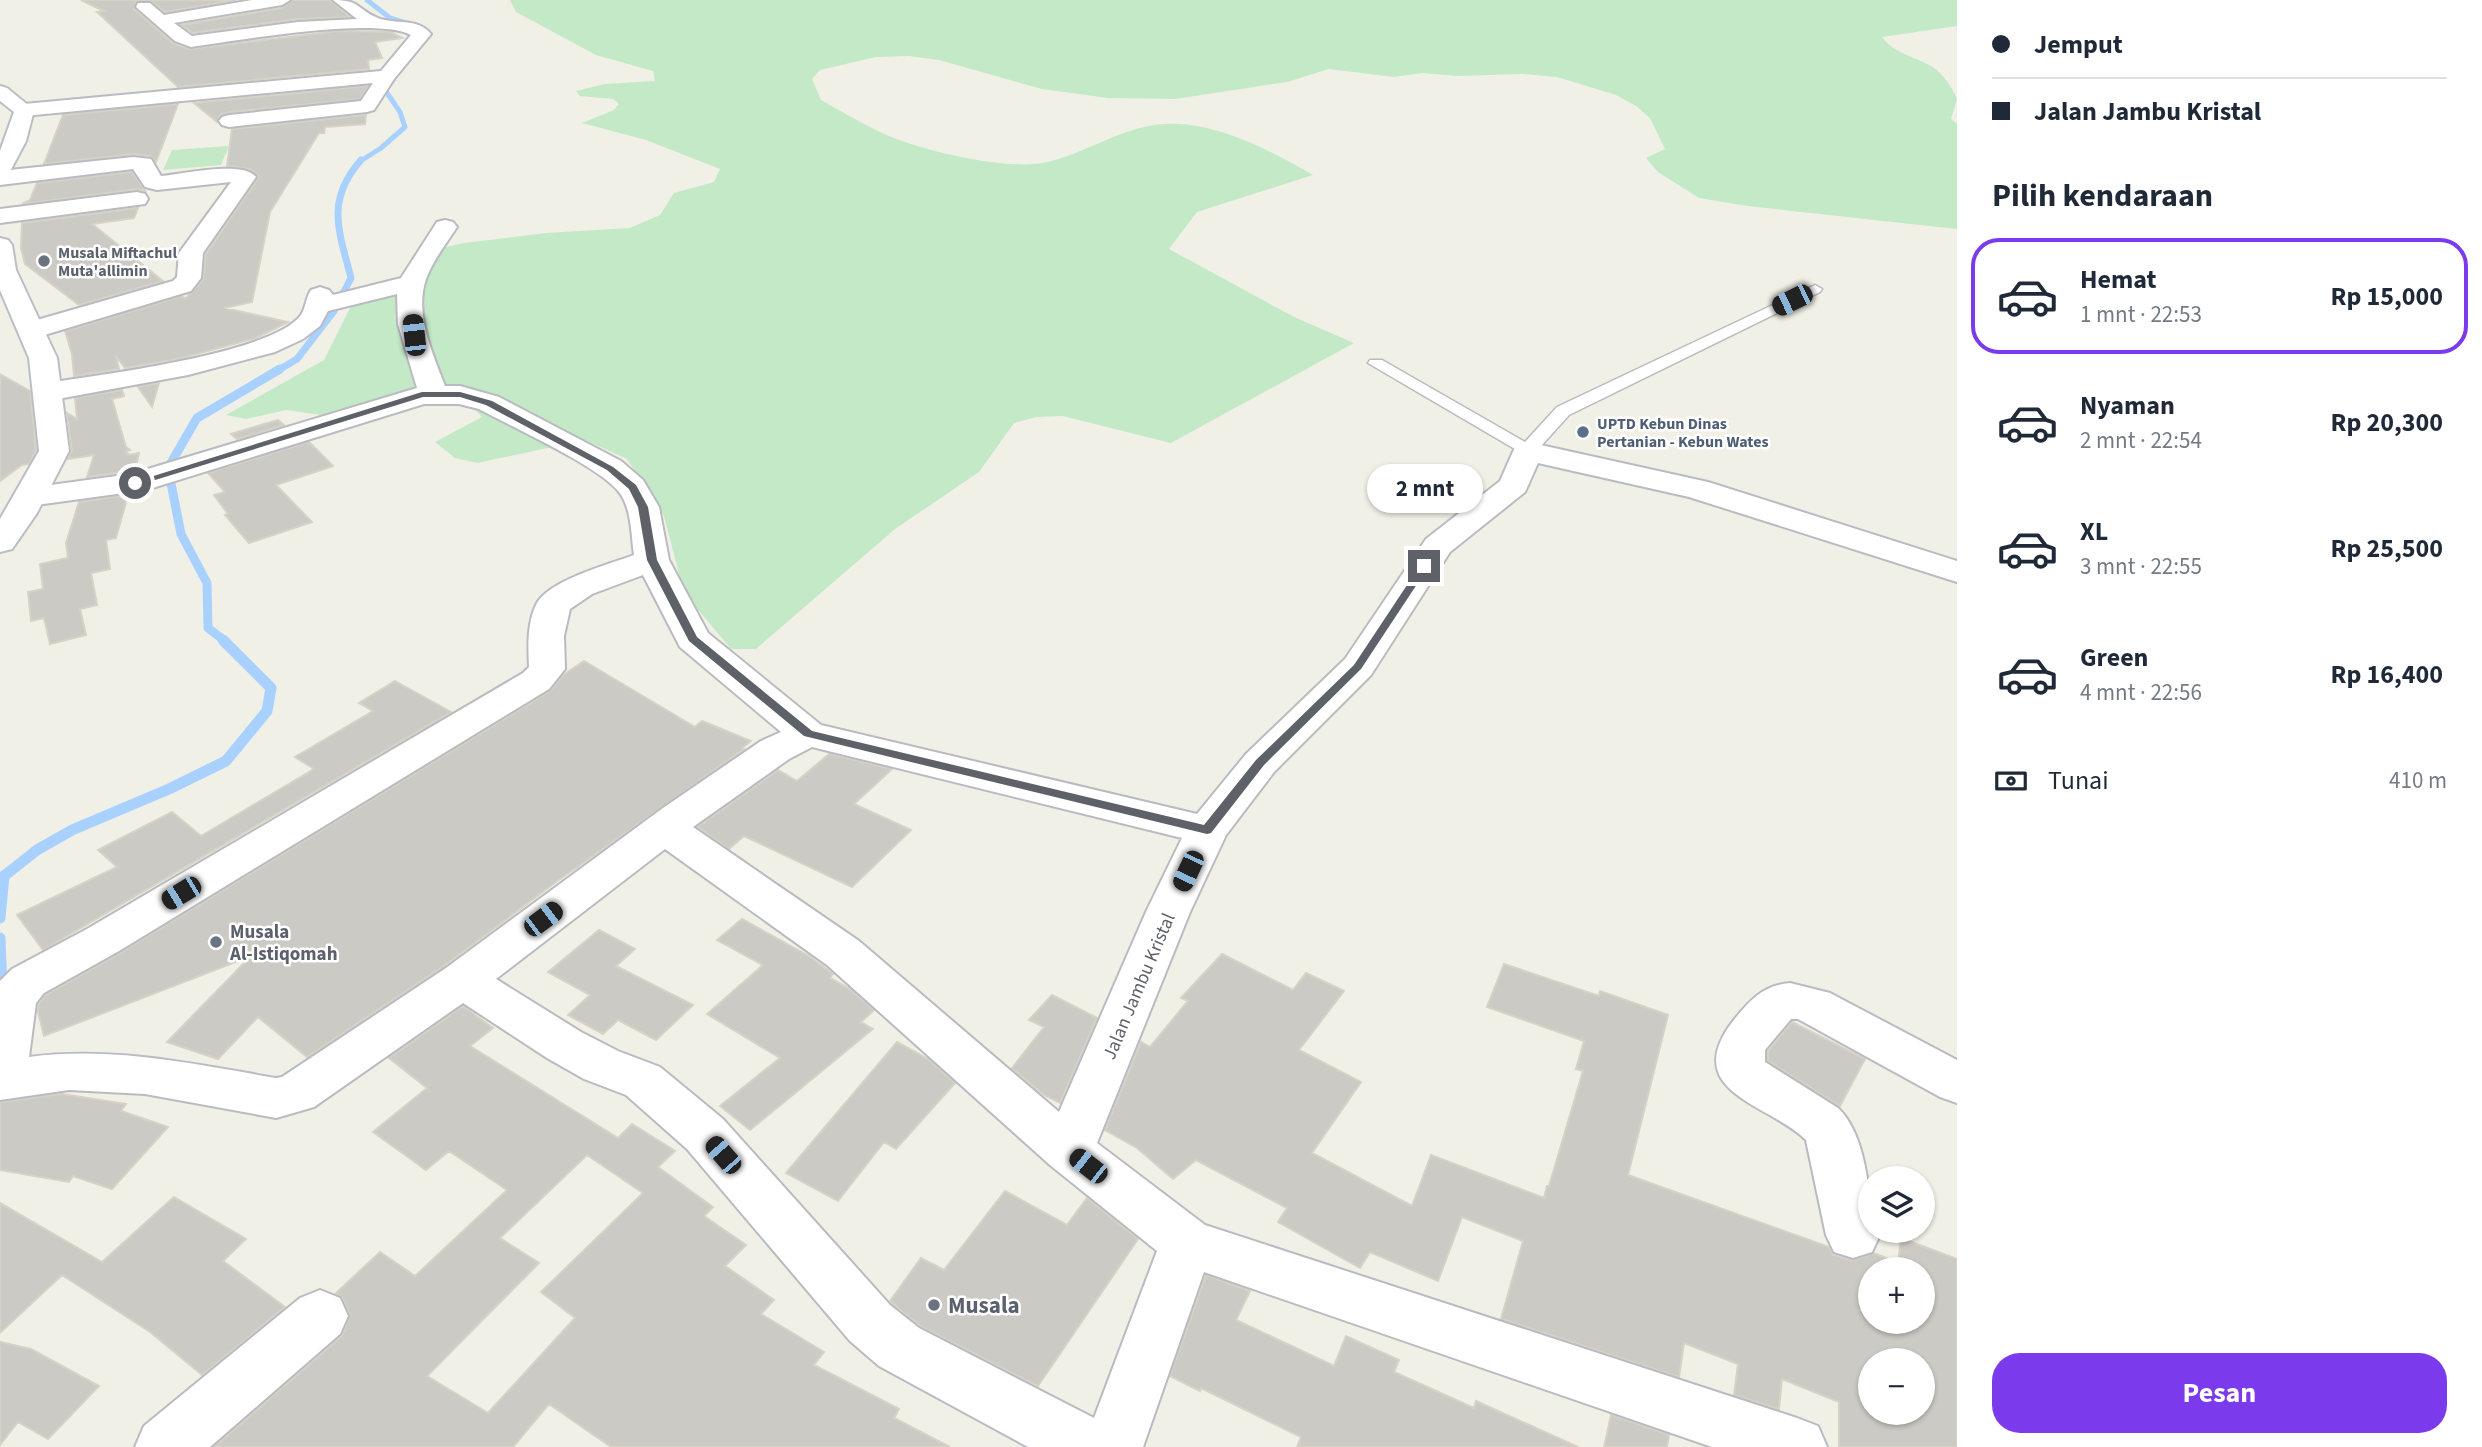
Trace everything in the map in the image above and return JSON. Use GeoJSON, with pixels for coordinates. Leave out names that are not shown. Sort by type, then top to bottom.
{"type":"FeatureCollection","features":[{"type":"Feature","properties":{"kind":"street"},"geometry":{"type":"LineString","coordinates":[[163,20],[282,0]]}},
{"type":"Feature","properties":{"kind":"street"},"geometry":{"type":"LineString","coordinates":[[341,0],[374,23]]}},
{"type":"Feature","properties":{"kind":"street"},"geometry":{"type":"LineString","coordinates":[[138,2],[163,20],[186,42],[374,23],[420,31],[422,34],[387,76],[369,104],[363,108],[226,127],[236,89]]}},
{"type":"Feature","properties":{"kind":"street"},"geometry":{"type":"LineString","coordinates":[[256,33],[254,62],[257,87]]}},
{"type":"Feature","properties":{"kind":"street"},"geometry":{"type":"LineString","coordinates":[[390,45],[417,43]]}},
{"type":"Feature","properties":{"kind":"street"},"geometry":{"type":"LineString","coordinates":[[0,92],[24,110],[387,76]]}},
{"type":"Feature","properties":{"kind":"street"},"geometry":{"type":"LineString","coordinates":[[0,170],[8,136],[24,110]]}},
{"type":"Feature","properties":{"kind":"street"},"geometry":{"type":"LineString","coordinates":[[0,178],[134,163],[143,164],[153,182],[157,183],[240,174],[245,177],[191,253],[189,278],[182,286],[32,330]]}},
{"type":"Feature","properties":{"kind":"street"},"geometry":{"type":"LineString","coordinates":[[0,216],[137,199]]}},
{"type":"Feature","properties":{"kind":"street"},"geometry":{"type":"LineString","coordinates":[[433,393],[414,335],[410,303],[412,283],[445,227]]}},
{"type":"Feature","properties":{"kind":"street"},"geometry":{"type":"LineString","coordinates":[[0,246],[8,301],[32,330],[43,358],[54,451],[11,519]]}},
{"type":"Feature","properties":{"kind":"street"},"geometry":{"type":"LineString","coordinates":[[47,392],[239,356],[295,333],[330,301],[412,283]]}},
{"type":"Feature","properties":{"kind":"street"},"geometry":{"type":"LineString","coordinates":[[11,519],[433,393],[460,395],[489,403],[610,468],[632,487],[643,507],[652,560],[693,639],[808,734],[1207,830]]}},
{"type":"Feature","properties":{"kind":"street"},"geometry":{"type":"LineString","coordinates":[[1527,451],[1697,489],[1957,572]]}},
{"type":"Feature","properties":{"kind":"street","name":"Jalan Jambu Kristal"},"geometry":{"type":"LineString","coordinates":[[1068,1150],[1168,912],[1207,830],[1260,763],[1358,667],[1438,546],[1514,485],[1527,451]]}},
{"type":"Feature","properties":{"kind":"street"},"geometry":{"type":"LineString","coordinates":[[652,560],[580,587],[554,604],[546,636],[547,669],[536,681],[103,940],[28,981],[13,997],[1,1081],[69,1071],[145,1075],[276,1098],[296,1093],[462,980],[665,828],[775,750],[808,734]]}},
{"type":"Feature","properties":{"kind":"street"},"geometry":{"type":"LineString","coordinates":[[665,828],[843,953],[1068,1150],[1187,1243],[1797,1447]]}},
{"type":"Feature","properties":{"kind":"street"},"geometry":{"type":"LineString","coordinates":[[462,980],[564,1045],[643,1082],[705,1133],[870,1323],[899,1347],[1088,1447]]}},
{"type":"Feature","properties":{"kind":"street"},"geometry":{"type":"LineString","coordinates":[[1853,1235],[1829,1130],[1805,1110],[1754,1083],[1740,1069],[1738,1057],[1743,1045],[1772,1008],[1780,1001],[1793,1000],[1813,1006],[1957,1083]]}},
{"type":"Feature","properties":{"kind":"street"},"geometry":{"type":"LineString","coordinates":[[1113,1447],[1187,1243]]}},
{"type":"Feature","properties":{"kind":"street"},"geometry":{"type":"LineString","coordinates":[[165,1447],[320,1316]]}},
{"type":"Feature","properties":{"kind":"lane"},"geometry":{"type":"LineString","coordinates":[[1376,363],[1527,451],[1563,411],[1815,289]]}},
{"type":"Feature","properties":{"kind":"green space"},"geometry":{"type":"Polygon","coordinates":[[[510,0],[1957,0],[1957,26],[1882,37],[1893,48],[1938,71],[1957,99],[1951,119],[1957,124],[1957,229],[1747,206],[1699,198],[1658,172],[1646,158],[1665,149],[1650,118],[1636,106],[1616,95],[1557,77],[1422,73],[1394,77],[1329,69],[1287,82],[1175,99],[1108,98],[1042,89],[939,60],[909,56],[876,57],[820,70],[812,79],[821,100],[882,133],[917,146],[961,157],[1006,164],[1043,163],[1135,129],[1170,124],[1191,125],[1234,136],[1276,154],[1313,175],[1197,212],[1169,249],[1294,317],[1354,343],[1171,443],[1063,416],[1036,417],[1014,423],[979,472],[895,529],[756,649],[731,649],[684,593],[664,516],[627,459],[585,440],[477,463],[455,458],[435,442],[482,417],[452,386],[439,385],[406,392],[322,415],[286,410],[246,419],[226,415],[324,360],[355,298],[398,287],[412,260],[423,252],[464,243],[546,233],[630,228],[660,215],[674,193],[714,182],[720,169],[646,140],[582,123],[614,110],[619,104],[613,99],[580,96],[576,91],[605,84],[655,81],[653,71],[596,55],[516,12],[510,0]]]}},
{"type":"Feature","properties":{"kind":"green space"},"geometry":{"type":"Polygon","coordinates":[[[229,146],[221,165],[163,170],[172,150],[229,146]]]}},
{"type":"Feature","properties":{"kind":"building"},"geometry":{"type":"Polygon","coordinates":[[[81,0],[150,0],[136,2],[134,9],[173,43],[190,49],[338,31],[391,32],[402,38],[375,42],[382,58],[368,60],[369,69],[178,87],[97,12],[104,11],[81,0]]]}},
{"type":"Feature","properties":{"kind":"building"},"geometry":{"type":"Polygon","coordinates":[[[150,0],[236,0],[165,12],[150,0]]]}},
{"type":"Feature","properties":{"kind":"building"},"geometry":{"type":"Polygon","coordinates":[[[292,0],[330,0],[350,17],[298,19],[193,33],[181,25],[282,8],[292,0]]]}},
{"type":"Feature","properties":{"kind":"building"},"geometry":{"type":"Polygon","coordinates":[[[368,86],[360,99],[229,112],[220,115],[217,122],[194,103],[368,86]]]}},
{"type":"Feature","properties":{"kind":"building"},"geometry":{"type":"Polygon","coordinates":[[[178,104],[156,162],[151,156],[133,154],[44,164],[63,115],[178,104]]]}},
{"type":"Feature","properties":{"kind":"building"},"geometry":{"type":"Polygon","coordinates":[[[366,115],[365,124],[325,127],[324,133],[319,133],[270,212],[252,302],[224,308],[288,322],[256,338],[182,358],[125,368],[116,356],[119,369],[74,376],[72,354],[65,331],[182,296],[185,299],[203,280],[206,254],[259,177],[250,169],[227,166],[232,129],[366,115]]]}},
{"type":"Feature","properties":{"kind":"building"},"geometry":{"type":"Polygon","coordinates":[[[132,172],[145,191],[137,189],[22,204],[30,200],[37,183],[132,172]]]}},
{"type":"Feature","properties":{"kind":"building"},"geometry":{"type":"Polygon","coordinates":[[[138,208],[134,218],[92,224],[163,281],[79,305],[25,264],[21,248],[22,223],[138,208]]]}},
{"type":"Feature","properties":{"kind":"building"},"geometry":{"type":"Polygon","coordinates":[[[0,374],[30,391],[36,450],[29,464],[22,465],[0,481],[0,374]]]}},
{"type":"Feature","properties":{"kind":"building"},"geometry":{"type":"Polygon","coordinates":[[[159,383],[152,407],[138,387],[159,383]]]}},
{"type":"Feature","properties":{"kind":"building"},"geometry":{"type":"Polygon","coordinates":[[[122,390],[124,396],[112,399],[126,447],[130,450],[127,451],[128,455],[139,453],[135,470],[87,477],[94,455],[68,459],[72,451],[67,413],[77,419],[75,398],[122,390]]]}},
{"type":"Feature","properties":{"kind":"building"},"geometry":{"type":"Polygon","coordinates":[[[278,420],[284,425],[237,439],[231,434],[278,420]]]}},
{"type":"Feature","properties":{"kind":"building"},"geometry":{"type":"Polygon","coordinates":[[[309,442],[333,466],[276,485],[312,522],[249,543],[225,515],[228,514],[214,495],[225,492],[208,473],[309,442]]]}},
{"type":"Feature","properties":{"kind":"building"},"geometry":{"type":"Polygon","coordinates":[[[128,495],[116,538],[106,540],[110,569],[91,573],[97,605],[80,609],[86,635],[50,644],[44,618],[31,621],[28,592],[43,589],[40,564],[68,558],[66,543],[79,502],[128,495]]]}},
{"type":"Feature","properties":{"kind":"building"},"geometry":{"type":"Polygon","coordinates":[[[584,661],[695,727],[702,721],[751,741],[742,748],[744,749],[556,882],[444,966],[307,1057],[258,1017],[218,1059],[167,1042],[251,956],[44,1036],[38,1012],[39,1004],[46,995],[120,953],[550,691],[562,676],[584,661]]]}},
{"type":"Feature","properties":{"kind":"building"},"geometry":{"type":"Polygon","coordinates":[[[395,681],[451,712],[43,950],[17,915],[117,867],[98,850],[172,812],[201,836],[314,769],[295,757],[373,711],[359,703],[395,681]]]}},
{"type":"Feature","properties":{"kind":"building"},"geometry":{"type":"Polygon","coordinates":[[[829,754],[892,769],[854,804],[911,830],[852,887],[744,836],[729,849],[698,827],[778,770],[797,781],[829,754]]]}},
{"type":"Feature","properties":{"kind":"building"},"geometry":{"type":"Polygon","coordinates":[[[742,919],[809,956],[833,974],[830,978],[850,989],[874,1010],[861,1022],[873,1029],[750,1130],[720,1106],[780,1058],[707,1014],[763,965],[717,940],[742,919]]]}},
{"type":"Feature","properties":{"kind":"building"},"geometry":{"type":"Polygon","coordinates":[[[599,930],[635,949],[616,966],[693,1005],[656,1040],[618,1020],[603,1034],[568,1015],[590,995],[548,972],[599,930]]]}},
{"type":"Feature","properties":{"kind":"building"},"geometry":{"type":"Polygon","coordinates":[[[1222,954],[1293,990],[1306,973],[1344,991],[1299,1050],[1361,1082],[1312,1153],[1412,1206],[1431,1155],[1544,1198],[1549,1186],[1583,1071],[1576,1069],[1584,1041],[1487,1007],[1504,964],[1599,996],[1600,991],[1668,1015],[1628,1175],[1829,1247],[1833,1255],[1852,1261],[1858,1259],[1858,1334],[1935,1334],[1935,1257],[1899,1257],[1900,1243],[1914,1243],[1957,1259],[1957,1447],[1839,1447],[1839,1402],[1782,1379],[1779,1409],[1734,1395],[1738,1364],[1684,1343],[1679,1377],[1501,1319],[1523,1241],[1462,1217],[1438,1281],[1370,1252],[1360,1268],[1278,1222],[1287,1208],[1196,1160],[1173,1179],[1137,1148],[1105,1130],[1141,1042],[1150,1047],[1188,1001],[1181,998],[1222,954]]]}},
{"type":"Feature","properties":{"kind":"building"},"geometry":{"type":"Polygon","coordinates":[[[1052,995],[1097,1018],[1060,1103],[1044,1095],[1012,1068],[1044,1027],[1029,1020],[1052,995]]]}},
{"type":"Feature","properties":{"kind":"building"},"geometry":{"type":"Polygon","coordinates":[[[463,1006],[493,1028],[470,1046],[618,1138],[632,1124],[675,1151],[658,1167],[713,1207],[704,1216],[746,1245],[725,1266],[774,1300],[761,1314],[824,1352],[814,1365],[899,1409],[894,1418],[950,1447],[611,1447],[549,1404],[513,1447],[214,1447],[342,1336],[350,1315],[342,1297],[336,1293],[380,1252],[415,1276],[507,1190],[449,1151],[426,1170],[373,1132],[427,1088],[389,1058],[463,1006]],[[587,1155],[500,1238],[539,1263],[427,1376],[488,1413],[575,1318],[541,1292],[643,1193],[587,1155]]]}},
{"type":"Feature","properties":{"kind":"building"},"geometry":{"type":"Polygon","coordinates":[[[1792,1022],[1865,1059],[1840,1106],[1768,1061],[1768,1051],[1792,1022]]]}},
{"type":"Feature","properties":{"kind":"building"},"geometry":{"type":"Polygon","coordinates":[[[897,1042],[928,1059],[955,1083],[896,1149],[884,1142],[838,1201],[786,1173],[897,1042]]]}},
{"type":"Feature","properties":{"kind":"building"},"geometry":{"type":"Polygon","coordinates":[[[62,1094],[126,1104],[121,1111],[168,1127],[112,1189],[73,1176],[69,1182],[0,1170],[0,1102],[62,1094]]]}},
{"type":"Feature","properties":{"kind":"building"},"geometry":{"type":"Polygon","coordinates":[[[1005,1191],[1067,1225],[1087,1198],[1138,1239],[1038,1386],[920,1326],[890,1301],[921,1258],[944,1270],[1005,1191]]]}},
{"type":"Feature","properties":{"kind":"building"},"geometry":{"type":"Polygon","coordinates":[[[174,1197],[246,1239],[223,1261],[285,1307],[202,1375],[150,1332],[62,1275],[0,1333],[0,1203],[102,1262],[174,1197]]]}},
{"type":"Feature","properties":{"kind":"building"},"geometry":{"type":"Polygon","coordinates":[[[1874,1253],[1884,1257],[1863,1257],[1874,1253]]]}},
{"type":"Feature","properties":{"kind":"building"},"geometry":{"type":"Polygon","coordinates":[[[1206,1275],[1250,1291],[1236,1320],[1334,1366],[1346,1336],[1399,1360],[1394,1372],[1474,1408],[1476,1401],[1578,1447],[1297,1447],[1301,1437],[1201,1388],[1200,1391],[1170,1376],[1206,1275]]]}},
{"type":"Feature","properties":{"kind":"building"},"geometry":{"type":"Polygon","coordinates":[[[0,1342],[31,1349],[99,1386],[48,1439],[18,1422],[0,1445],[0,1342]]]}},
{"type":"Feature","properties":{"kind":"building"},"geometry":{"type":"Polygon","coordinates":[[[1611,1415],[1669,1435],[1667,1447],[1604,1447],[1611,1415]]]}},
{"type":"Feature","properties":{"kind":"waterway"},"geometry":{"type":"LineString","coordinates":[[367,0],[390,18],[409,24]]}},
{"type":"Feature","properties":{"kind":"waterway"},"geometry":{"type":"LineString","coordinates":[[360,161],[381,148],[405,127],[400,112],[385,90],[393,80]]}},
{"type":"Feature","properties":{"kind":"waterway"},"geometry":{"type":"LineString","coordinates":[[277,371],[297,359],[334,311],[351,278],[339,231],[339,203],[350,175],[360,161]]}},
{"type":"Feature","properties":{"kind":"waterway"},"geometry":{"type":"LineString","coordinates":[[225,641],[208,628],[207,583],[181,534],[168,468],[197,418],[280,369]]}},
{"type":"Feature","properties":{"kind":"waterway"},"geometry":{"type":"LineString","coordinates":[[0,918],[4,876],[37,850],[72,830],[169,789],[226,761],[267,711],[271,688],[223,640]]}},
{"type":"Feature","properties":{"kind":"waterway"},"geometry":{"type":"LineString","coordinates":[[0,938],[2,991]]}},
{"type":"Feature","properties":{"kind":"place","name":"Musala Miftachul Muta'allimin"},"geometry":{"type":"Point","coordinates":[44,261]}},
{"type":"Feature","properties":{"kind":"place","name":"UPTD Kebun Dinas Pertanian - Kebun Wates"},"geometry":{"type":"Point","coordinates":[1583,432]}},
{"type":"Feature","properties":{"kind":"place","name":"Musala Al-Istiqomah"},"geometry":{"type":"Point","coordinates":[216,942]}},
{"type":"Feature","properties":{"kind":"place","name":"Musala"},"geometry":{"type":"Point","coordinates":[934,1305]}},
{"type":"Feature","properties":{"kind":"route"},"geometry":{"type":"LineString","coordinates":[[135,483],[422,395],[460,395],[489,403],[610,468],[632,487],[643,507],[652,560],[693,639],[808,734],[1207,830],[1260,763],[1358,667],[1424,566]]}}]}
